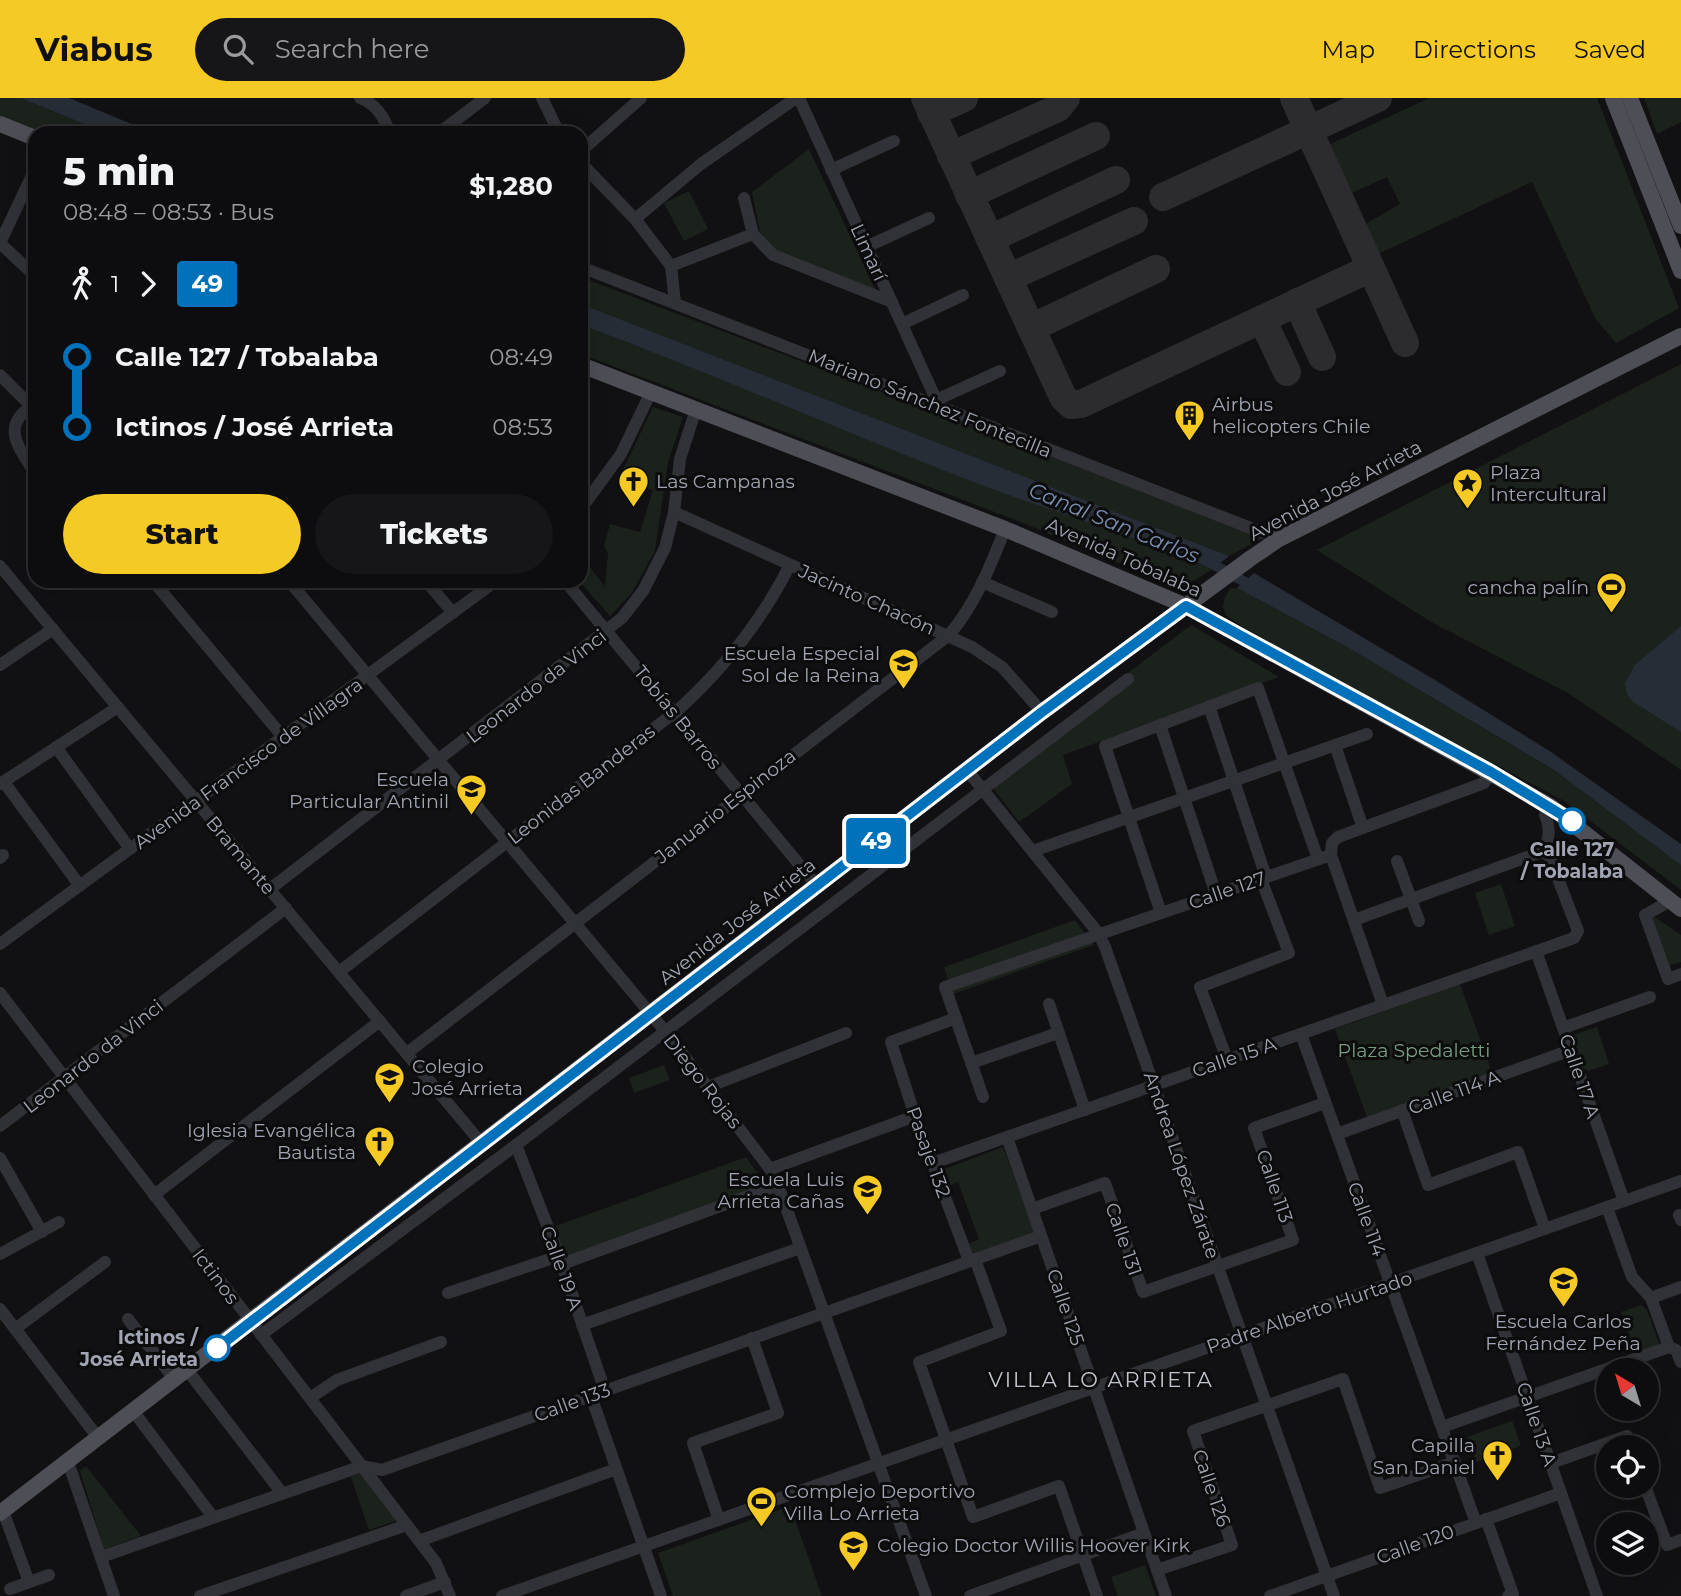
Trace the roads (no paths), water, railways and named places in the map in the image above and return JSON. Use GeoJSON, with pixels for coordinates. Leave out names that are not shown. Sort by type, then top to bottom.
{"type":"FeatureCollection","features":[{"type":"Feature","properties":{"kind":"main road"},"geometry":{"type":"LineString","coordinates":[[1614,98],[1681,271]]}},
{"type":"Feature","properties":{"kind":"main road"},"geometry":{"type":"LineString","coordinates":[[1630,98],[1681,226]]}},
{"type":"Feature","properties":{"kind":"main road"},"geometry":{"type":"LineString","coordinates":[[0,124],[28,135]]}},
{"type":"Feature","properties":{"kind":"main road","name":"Avenida José Arrieta"},"geometry":{"type":"LineString","coordinates":[[1,1512],[1042,712],[1251,558],[1279,539],[1681,336]]}},
{"type":"Feature","properties":{"kind":"main road","name":"Avenida Tobalaba"},"geometry":{"type":"LineString","coordinates":[[588,368],[1005,529],[1186,606],[1550,806],[1676,905]]}},
{"type":"Feature","properties":{"kind":"street"},"geometry":{"type":"LineString","coordinates":[[448,126],[485,98]]}},
{"type":"Feature","properties":{"kind":"street"},"geometry":{"type":"LineString","coordinates":[[541,98],[555,126]]}},
{"type":"Feature","properties":{"kind":"street"},"geometry":{"type":"LineString","coordinates":[[588,145],[641,98]]}},
{"type":"Feature","properties":{"kind":"street"},"geometry":{"type":"LineString","coordinates":[[635,219],[701,164],[797,98]]}},
{"type":"Feature","properties":{"kind":"street","name":"Limarí"},"geometry":{"type":"LineString","coordinates":[[797,98],[938,403]]}},
{"type":"Feature","properties":{"kind":"street"},"geometry":{"type":"LineString","coordinates":[[369,99],[388,126]]}},
{"type":"Feature","properties":{"kind":"street"},"geometry":{"type":"LineString","coordinates":[[831,170],[894,141]]}},
{"type":"Feature","properties":{"kind":"street"},"geometry":{"type":"LineString","coordinates":[[588,170],[635,219],[671,266],[675,303]]}},
{"type":"Feature","properties":{"kind":"street"},"geometry":{"type":"LineString","coordinates":[[28,185],[0,243],[28,269]]}},
{"type":"Feature","properties":{"kind":"street"},"geometry":{"type":"LineString","coordinates":[[744,198],[753,234],[773,256],[891,302]]}},
{"type":"Feature","properties":{"kind":"street"},"geometry":{"type":"LineString","coordinates":[[866,247],[929,218]]}},
{"type":"Feature","properties":{"kind":"street"},"geometry":{"type":"LineString","coordinates":[[671,266],[753,234]]}},
{"type":"Feature","properties":{"kind":"street","name":"Mariano Sánchez Fontecilla"},"geometry":{"type":"LineString","coordinates":[[588,270],[938,403],[1279,539]]}},
{"type":"Feature","properties":{"kind":"street"},"geometry":{"type":"LineString","coordinates":[[902,324],[962,295]]}},
{"type":"Feature","properties":{"kind":"street"},"geometry":{"type":"LineString","coordinates":[[938,403],[1000,372]]}},
{"type":"Feature","properties":{"kind":"street"},"geometry":{"type":"LineString","coordinates":[[0,375],[28,400]]}},
{"type":"Feature","properties":{"kind":"street"},"geometry":{"type":"LineString","coordinates":[[588,499],[621,454],[651,392]]}},
{"type":"Feature","properties":{"kind":"street"},"geometry":{"type":"LineString","coordinates":[[28,409],[15,421],[10,435],[28,462]]}},
{"type":"Feature","properties":{"kind":"street","name":"Leonardo da Vinci"},"geometry":{"type":"LineString","coordinates":[[270,890],[607,631],[634,604],[652,576],[665,548],[674,512],[680,459],[696,409]]}},
{"type":"Feature","properties":{"kind":"street","name":"Jacinto Chacón"},"geometry":{"type":"LineString","coordinates":[[674,512],[982,652],[1002,667],[1042,712]]}},
{"type":"Feature","properties":{"kind":"street","name":"Januario Espinoza"},"geometry":{"type":"LineString","coordinates":[[407,1054],[574,922],[949,635],[961,620],[982,582],[1005,529]]}},
{"type":"Feature","properties":{"kind":"street","name":"Leonidas Banderas"},"geometry":{"type":"LineString","coordinates":[[339,972],[674,713],[707,682],[737,648],[766,608],[790,565]]}},
{"type":"Feature","properties":{"kind":"street","name":"Bramante"},"geometry":{"type":"LineString","coordinates":[[0,566],[482,1144]]}},
{"type":"Feature","properties":{"kind":"street"},"geometry":{"type":"LineString","coordinates":[[982,582],[1052,612]]}},
{"type":"Feature","properties":{"kind":"street"},"geometry":{"type":"LineString","coordinates":[[159,588],[283,737]]}},
{"type":"Feature","properties":{"kind":"street","name":"Diego Rojas"},"geometry":{"type":"LineString","coordinates":[[295,588],[651,1014],[770,1169],[926,1596]]}},
{"type":"Feature","properties":{"kind":"street"},"geometry":{"type":"LineString","coordinates":[[432,588],[453,613]]}},
{"type":"Feature","properties":{"kind":"street","name":"Avenida Francisco de Villagra"},"geometry":{"type":"LineString","coordinates":[[0,944],[487,588]]}},
{"type":"Feature","properties":{"kind":"street","name":"Tobías Barros"},"geometry":{"type":"LineString","coordinates":[[571,588],[817,887]]}},
{"type":"Feature","properties":{"kind":"street"},"geometry":{"type":"LineString","coordinates":[[0,665],[53,629]]}},
{"type":"Feature","properties":{"kind":"street"},"geometry":{"type":"LineString","coordinates":[[261,1335],[518,1150],[664,1031],[1128,679]]}},
{"type":"Feature","properties":{"kind":"street"},"geometry":{"type":"LineString","coordinates":[[1161,913],[1105,746],[1258,688],[1285,763],[1354,920],[1383,1004]]}},
{"type":"Feature","properties":{"kind":"street"},"geometry":{"type":"LineString","coordinates":[[80,886],[2,783],[118,706]]}},
{"type":"Feature","properties":{"kind":"street"},"geometry":{"type":"LineString","coordinates":[[1209,706],[1289,953],[1200,987],[1227,1059]]}},
{"type":"Feature","properties":{"kind":"street"},"geometry":{"type":"LineString","coordinates":[[1160,725],[1216,894]]}},
{"type":"Feature","properties":{"kind":"street"},"geometry":{"type":"LineString","coordinates":[[1033,851],[1367,734]]}},
{"type":"Feature","properties":{"kind":"street"},"geometry":{"type":"LineString","coordinates":[[1335,745],[1363,828]]}},
{"type":"Feature","properties":{"kind":"street"},"geometry":{"type":"LineString","coordinates":[[56,747],[130,849]]}},
{"type":"Feature","properties":{"kind":"street","name":"Andrea López Zárate"},"geometry":{"type":"LineString","coordinates":[[967,770],[1099,934],[1334,1596]]}},
{"type":"Feature","properties":{"kind":"street","name":"Calle 127"},"geometry":{"type":"LineString","coordinates":[[956,1018],[945,987],[1325,857],[1332,843],[1338,838],[1484,783],[1491,772]]}},
{"type":"Feature","properties":{"kind":"street"},"geometry":{"type":"LineString","coordinates":[[1354,920],[1544,852],[1549,840],[1545,815],[1550,806]]}},
{"type":"Feature","properties":{"kind":"street","name":"Calle 15 A"},"geometry":{"type":"LineString","coordinates":[[933,1163],[1574,938],[1578,931],[1549,855],[1544,852]]}},
{"type":"Feature","properties":{"kind":"street"},"geometry":{"type":"LineString","coordinates":[[1397,861],[1419,920]]}},
{"type":"Feature","properties":{"kind":"street"},"geometry":{"type":"LineString","coordinates":[[1676,905],[1645,915],[1668,979],[1681,974]]}},
{"type":"Feature","properties":{"kind":"street","name":"Leonardo da Vinci"},"geometry":{"type":"LineString","coordinates":[[0,1126],[286,908]]}},
{"type":"Feature","properties":{"kind":"street","name":"Calle 17 A"},"geometry":{"type":"LineString","coordinates":[[1536,951],[1624,1201]]}},
{"type":"Feature","properties":{"kind":"street","name":"Ictinos"},"geometry":{"type":"LineString","coordinates":[[0,993],[436,1563],[450,1596]]}},
{"type":"Feature","properties":{"kind":"street"},"geometry":{"type":"LineString","coordinates":[[1563,1028],[1650,997]]}},
{"type":"Feature","properties":{"kind":"street"},"geometry":{"type":"LineString","coordinates":[[1049,1004],[1085,1110]]}},
{"type":"Feature","properties":{"kind":"street"},"geometry":{"type":"LineString","coordinates":[[956,1018],[983,1097]]}},
{"type":"Feature","properties":{"kind":"street","name":"Pasaje 132"},"geometry":{"type":"LineString","coordinates":[[945,1440],[919,1362],[1001,1331],[915,1116],[891,1042],[956,1018]]}},
{"type":"Feature","properties":{"kind":"street"},"geometry":{"type":"LineString","coordinates":[[154,1195],[380,1021]]}},
{"type":"Feature","properties":{"kind":"street"},"geometry":{"type":"LineString","coordinates":[[708,1087],[846,1033]]}},
{"type":"Feature","properties":{"kind":"street"},"geometry":{"type":"LineString","coordinates":[[971,1063],[1058,1033]]}},
{"type":"Feature","properties":{"kind":"street","name":"Calle 114"},"geometry":{"type":"LineString","coordinates":[[1301,1034],[1455,1462],[1510,1595]]}},
{"type":"Feature","properties":{"kind":"street","name":"Calle 114 A"},"geometry":{"type":"LineString","coordinates":[[1337,1134],[1571,1050]]}},
{"type":"Feature","properties":{"kind":"street","name":"Calle 113"},"geometry":{"type":"LineString","coordinates":[[1218,1266],[1293,1240],[1254,1128],[1325,1103]]}},
{"type":"Feature","properties":{"kind":"street"},"geometry":{"type":"LineString","coordinates":[[1402,1111],[1428,1185],[1518,1152],[1545,1229]]}},
{"type":"Feature","properties":{"kind":"street"},"geometry":{"type":"LineString","coordinates":[[770,1169],[915,1116]]}},
{"type":"Feature","properties":{"kind":"street","name":"Calle 125"},"geometry":{"type":"LineString","coordinates":[[1007,1137],[1166,1596]]}},
{"type":"Feature","properties":{"kind":"street","name":"Calle 19 A"},"geometry":{"type":"LineString","coordinates":[[518,1150],[560,1260],[605,1391]]}},
{"type":"Feature","properties":{"kind":"street"},"geometry":{"type":"LineString","coordinates":[[0,1158],[42,1232]]}},
{"type":"Feature","properties":{"kind":"street","name":"Padre Alberto Hurtado"},"geometry":{"type":"LineString","coordinates":[[502,1596],[1681,1181]]}},
{"type":"Feature","properties":{"kind":"street","name":"Calle 131"},"geometry":{"type":"LineString","coordinates":[[1032,1209],[1105,1183],[1143,1292],[1218,1266]]}},
{"type":"Feature","properties":{"kind":"street"},"geometry":{"type":"LineString","coordinates":[[448,1293],[560,1260],[778,1185]]}},
{"type":"Feature","properties":{"kind":"street"},"geometry":{"type":"LineString","coordinates":[[1607,1207],[1632,1277],[1651,1298],[1669,1347]]}},
{"type":"Feature","properties":{"kind":"street"},"geometry":{"type":"LineString","coordinates":[[0,1254],[59,1222]]}},
{"type":"Feature","properties":{"kind":"street","name":"Calle 133"},"geometry":{"type":"LineString","coordinates":[[101,1556],[362,1466],[382,1470],[1041,1236]]}},
{"type":"Feature","properties":{"kind":"street"},"geometry":{"type":"LineString","coordinates":[[583,1325],[800,1248]]}},
{"type":"Feature","properties":{"kind":"street","name":"Calle 13 A"},"geometry":{"type":"LineString","coordinates":[[1477,1253],[1597,1596]]}},
{"type":"Feature","properties":{"kind":"street"},"geometry":{"type":"LineString","coordinates":[[15,1329],[105,1262]]}},
{"type":"Feature","properties":{"kind":"street"},"geometry":{"type":"LineString","coordinates":[[1651,1298],[1681,1287]]}},
{"type":"Feature","properties":{"kind":"street"},"geometry":{"type":"LineString","coordinates":[[0,1309],[99,1439]]}},
{"type":"Feature","properties":{"kind":"street"},"geometry":{"type":"LineString","coordinates":[[128,1319],[181,1375],[282,1493]]}},
{"type":"Feature","properties":{"kind":"street"},"geometry":{"type":"LineString","coordinates":[[719,1520],[692,1443],[778,1413],[752,1338]]}},
{"type":"Feature","properties":{"kind":"street"},"geometry":{"type":"LineString","coordinates":[[310,1398],[337,1380],[441,1342]]}},
{"type":"Feature","properties":{"kind":"street"},"geometry":{"type":"LineString","coordinates":[[1442,1427],[1669,1347],[1676,1350],[1681,1362]]}},
{"type":"Feature","properties":{"kind":"street"},"geometry":{"type":"LineString","coordinates":[[1267,1406],[1343,1379],[1380,1488],[1455,1462]]}},
{"type":"Feature","properties":{"kind":"street"},"geometry":{"type":"LineString","coordinates":[[591,1396],[661,1596]]}},
{"type":"Feature","properties":{"kind":"street","name":"Calle 126"},"geometry":{"type":"LineString","coordinates":[[1157,1570],[1232,1545],[1193,1431],[1267,1406]]}},
{"type":"Feature","properties":{"kind":"street"},"geometry":{"type":"LineString","coordinates":[[134,1412],[213,1517]]}},
{"type":"Feature","properties":{"kind":"street"},"geometry":{"type":"LineString","coordinates":[[945,1440],[973,1517],[1059,1486],[1097,1596]]}},
{"type":"Feature","properties":{"kind":"street"},"geometry":{"type":"LineString","coordinates":[[1550,1464],[1596,1447]]}},
{"type":"Feature","properties":{"kind":"street"},"geometry":{"type":"LineString","coordinates":[[68,1462],[114,1596]]}},
{"type":"Feature","properties":{"kind":"street"},"geometry":{"type":"LineString","coordinates":[[419,1541],[616,1469]]}},
{"type":"Feature","properties":{"kind":"street","name":"Calle 120"},"geometry":{"type":"LineString","coordinates":[[1270,1596],[1561,1493]]}},
{"type":"Feature","properties":{"kind":"street"},"geometry":{"type":"LineString","coordinates":[[1649,1498],[1667,1545],[1681,1540]]}},
{"type":"Feature","properties":{"kind":"street"},"geometry":{"type":"LineString","coordinates":[[1,1512],[29,1582]]}},
{"type":"Feature","properties":{"kind":"street"},"geometry":{"type":"LineString","coordinates":[[200,1596],[407,1525]]}},
{"type":"Feature","properties":{"kind":"street"},"geometry":{"type":"LineString","coordinates":[[970,1596],[1144,1532]]}},
{"type":"Feature","properties":{"kind":"street"},"geometry":{"type":"LineString","coordinates":[[10,1590],[49,1575]]}},
{"type":"Feature","properties":{"kind":"street"},"geometry":{"type":"LineString","coordinates":[[407,1596],[445,1582]]}},
{"type":"Feature","properties":{"kind":"water"},"geometry":{"type":"Polygon","coordinates":[[[21,98],[69,98],[136,126],[89,126],[21,98]]]}},
{"type":"Feature","properties":{"kind":"water"},"geometry":{"type":"Polygon","coordinates":[[[588,307],[1229,556],[1213,569],[945,471],[588,328],[588,307]]]}},
{"type":"Feature","properties":{"kind":"water"},"geometry":{"type":"Polygon","coordinates":[[[1254,573],[1548,750],[1681,844],[1681,865],[1554,770],[1347,647],[1237,588],[1254,573]]]}},
{"type":"Feature","properties":{"kind":"water"},"geometry":{"type":"Polygon","coordinates":[[[1681,626],[1681,732],[1632,701],[1627,694],[1625,683],[1635,665],[1681,626]]]}},
{"type":"Feature","properties":{"kind":"waterway","name":"Canal San Carlos"},"geometry":{"type":"LineString","coordinates":[[1205,560],[1256,588]]}},
{"type":"Feature","properties":{"kind":"place","name":"Airbus helicopters Chile"},"geometry":{"type":"Point","coordinates":[1189,442]}},
{"type":"Feature","properties":{"kind":"place","name":"Las Campanas"},"geometry":{"type":"Point","coordinates":[633,508]}},
{"type":"Feature","properties":{"kind":"place","name":"Plaza Intercultural"},"geometry":{"type":"Point","coordinates":[1467,510]}},
{"type":"Feature","properties":{"kind":"place","name":"cancha palín"},"geometry":{"type":"Point","coordinates":[1612,614]}},
{"type":"Feature","properties":{"kind":"place","name":"Escuela Especial Sol de la Reina"},"geometry":{"type":"Point","coordinates":[903,691]}},
{"type":"Feature","properties":{"kind":"place","name":"Escuela Particular Antinil"},"geometry":{"type":"Point","coordinates":[472,817]}},
{"type":"Feature","properties":{"kind":"place","name":"Calle 127 / Tobalaba"},"geometry":{"type":"Point","coordinates":[1572,821]}},
{"type":"Feature","properties":{"kind":"place","name":"Colegio José Arrieta"},"geometry":{"type":"Point","coordinates":[389,1104]}},
{"type":"Feature","properties":{"kind":"place","name":"Iglesia Evangélica Bautista"},"geometry":{"type":"Point","coordinates":[379,1168]}},
{"type":"Feature","properties":{"kind":"place","name":"Escuela Luis Arrieta Cañas"},"geometry":{"type":"Point","coordinates":[867,1217]}},
{"type":"Feature","properties":{"kind":"place","name":"Escuela Carlos Fernández Peña"},"geometry":{"type":"Point","coordinates":[1563,1309]}},
{"type":"Feature","properties":{"kind":"place","name":"Ictinos / José Arrieta"},"geometry":{"type":"Point","coordinates":[217,1348]}},
{"type":"Feature","properties":{"kind":"place","name":"Capilla San Daniel"},"geometry":{"type":"Point","coordinates":[1498,1483]}},
{"type":"Feature","properties":{"kind":"place","name":"Complejo Deportivo Villa Lo Arrieta"},"geometry":{"type":"Point","coordinates":[761,1529]}},
{"type":"Feature","properties":{"kind":"place","name":"Colegio Doctor Willis Hoover Kirk"},"geometry":{"type":"Point","coordinates":[854,1572]}},
{"type":"Feature","properties":{"kind":"district","name":"VILLA LO ARRIETA"},"geometry":{"type":"Point","coordinates":[1101,1380]}},
{"type":"Feature","properties":{"kind":"park label","name":"Plaza Spedaletti"},"geometry":{"type":"Point","coordinates":[1414,1050]}}]}
